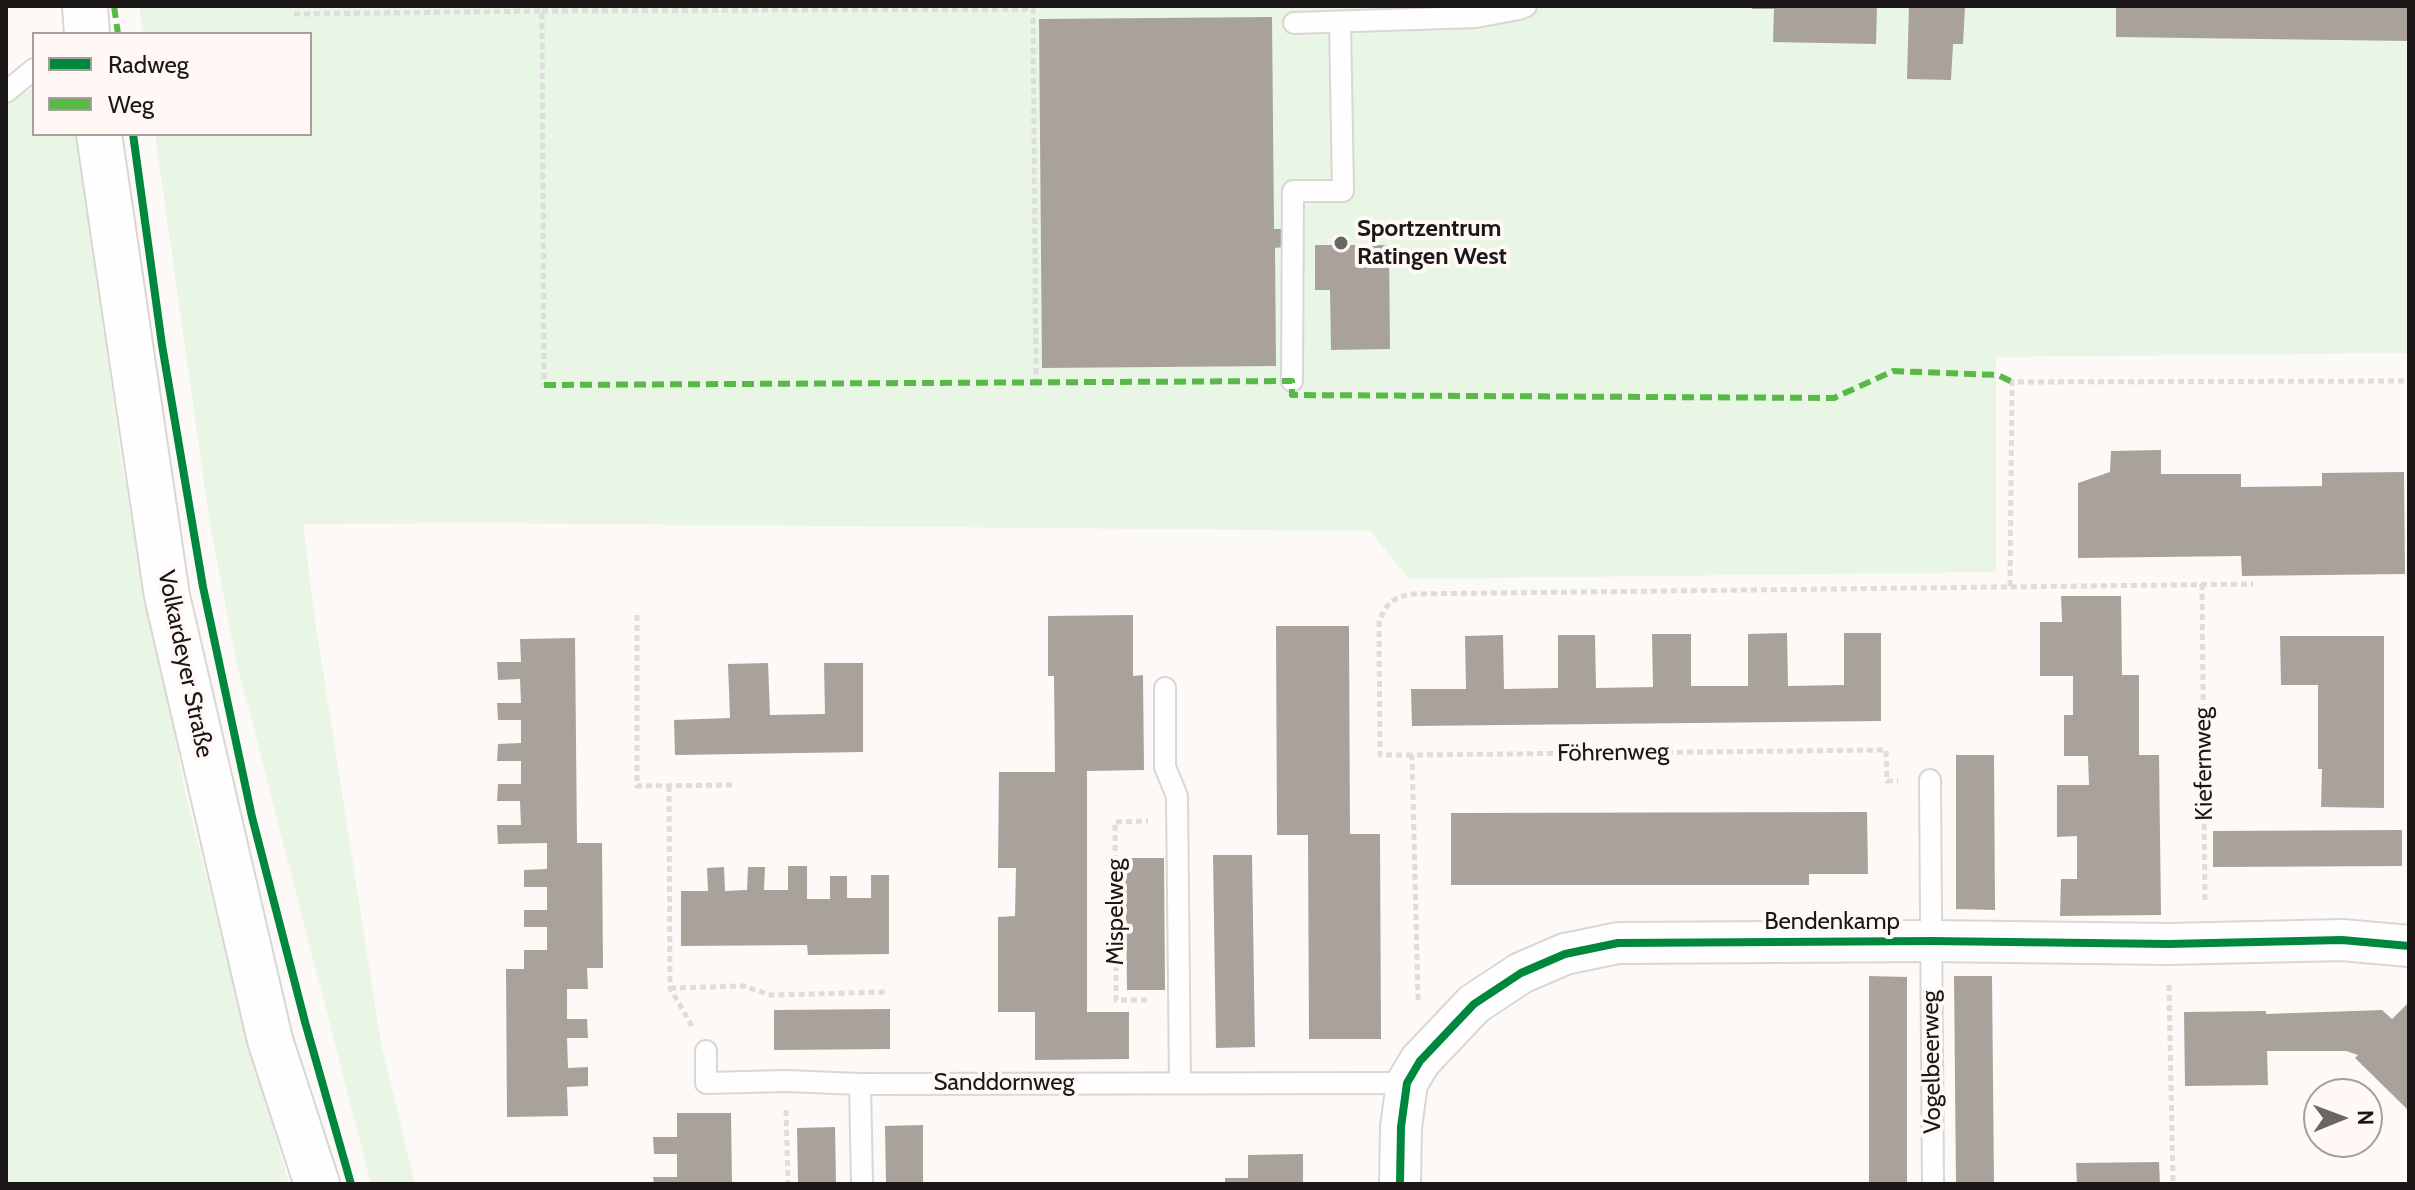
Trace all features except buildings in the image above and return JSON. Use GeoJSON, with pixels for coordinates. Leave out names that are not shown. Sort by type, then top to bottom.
{"type":"FeatureCollection","features":[{"type":"Feature","properties":{"kind":"main road","name":"Volkardeyer Straße"},"geometry":{"type":"LineString","coordinates":[[99,136],[167,596],[270,1040],[317,1184]]}},
{"type":"Feature","properties":{"kind":"street","name":"Bendenkamp"},"geometry":{"type":"LineString","coordinates":[[1414,1072],[1474,1004],[1521,973],[1565,954],[1618,943],[2342,940],[2409,946]]}},
{"type":"Feature","properties":{"kind":"street"},"geometry":{"type":"LineString","coordinates":[[1400,1184],[1401,1127],[1414,1072]]}},
{"type":"Feature","properties":{"kind":"lane"},"geometry":{"type":"LineString","coordinates":[[1294,23],[1476,17],[1526,6]]}},
{"type":"Feature","properties":{"kind":"lane"},"geometry":{"type":"LineString","coordinates":[[1292,381],[1293,191],[1343,191],[1340,22]]}},
{"type":"Feature","properties":{"kind":"lane"},"geometry":{"type":"LineString","coordinates":[[6,92],[32,71]]}},
{"type":"Feature","properties":{"kind":"lane"},"geometry":{"type":"LineString","coordinates":[[1165,688],[1165,767],[1177,796],[1180,1082]]}},
{"type":"Feature","properties":{"kind":"lane"},"geometry":{"type":"LineString","coordinates":[[1930,780],[1931,941]]}},
{"type":"Feature","properties":{"kind":"lane","name":"Vogelbeerweg"},"geometry":{"type":"LineString","coordinates":[[1931,941],[1933,1184]]}},
{"type":"Feature","properties":{"kind":"lane","name":"Sanddornweg"},"geometry":{"type":"LineString","coordinates":[[706,1051],[706,1083],[1180,1082],[1414,1072]]}},
{"type":"Feature","properties":{"kind":"lane"},"geometry":{"type":"LineString","coordinates":[[860,1084],[862,1184]]}},
{"type":"Feature","properties":{"kind":"path"},"geometry":{"type":"LineString","coordinates":[[294,14],[1033,9],[1036,382]]}},
{"type":"Feature","properties":{"kind":"path"},"geometry":{"type":"LineString","coordinates":[[542,11],[544,385]]}},
{"type":"Feature","properties":{"kind":"path"},"geometry":{"type":"LineString","coordinates":[[2010,586],[2012,382],[2409,381]]}},
{"type":"Feature","properties":{"kind":"path"},"geometry":{"type":"LineString","coordinates":[[1414,1072],[1412,755],[1380,755],[1379,623],[1384,608],[1397,597],[1412,594],[2253,584]]}},
{"type":"Feature","properties":{"kind":"path"},"geometry":{"type":"LineString","coordinates":[[637,615],[637,786],[732,785]]}},
{"type":"Feature","properties":{"kind":"path"},"geometry":{"type":"LineString","coordinates":[[669,786],[670,988],[706,1051]]}},
{"type":"Feature","properties":{"kind":"path"},"geometry":{"type":"LineString","coordinates":[[2173,1184],[2187,943]]}},
{"type":"Feature","properties":{"kind":"path"},"geometry":{"type":"LineString","coordinates":[[670,988],[743,986],[771,995],[888,992]]}},
{"type":"Feature","properties":{"kind":"path"},"geometry":{"type":"LineString","coordinates":[[786,1081],[788,1184]]}},
{"type":"Feature","properties":{"kind":"green space","name":"Sportzentrum Ratingen West"},"geometry":{"type":"Polygon","coordinates":[[[139,6],[2409,6],[2409,353],[1996,357],[1996,572],[1409,579],[1370,531],[303,524],[381,1043],[415,1184],[371,1184],[236,660],[210,525],[155,136],[312,136],[312,32],[143,32],[139,6]]]}},
{"type":"Feature","properties":{"kind":"green space"},"geometry":{"type":"Polygon","coordinates":[[[32,89],[32,136],[77,136],[122,464],[186,796],[289,1184],[6,1184],[6,105],[32,89]]]}},
{"type":"Feature","properties":{"kind":"marked path"},"geometry":{"type":"LineString","coordinates":[[114,6],[118,32]]}},
{"type":"Feature","properties":{"kind":"marked path"},"geometry":{"type":"LineString","coordinates":[[544,385],[1292,381],[1292,395],[1834,398],[1893,371],[1998,375],[2012,382]]}},
{"type":"Feature","properties":{"kind":"cycle path"},"geometry":{"type":"LineString","coordinates":[[133,136],[162,345],[203,587],[252,817],[351,1184]]}},
{"type":"Feature","properties":{"kind":"cycle path"},"geometry":{"type":"LineString","coordinates":[[1400,1184],[1401,1127],[1407,1083],[1420,1061],[1474,1004],[1521,973],[1565,954],[1618,943],[1931,941],[2168,944],[2342,940],[2409,946]]}},
{"type":"Feature","properties":{"kind":"place","name":"Sportzentrum Ratingen West"},"geometry":{"type":"Point","coordinates":[1341,243]}}]}
